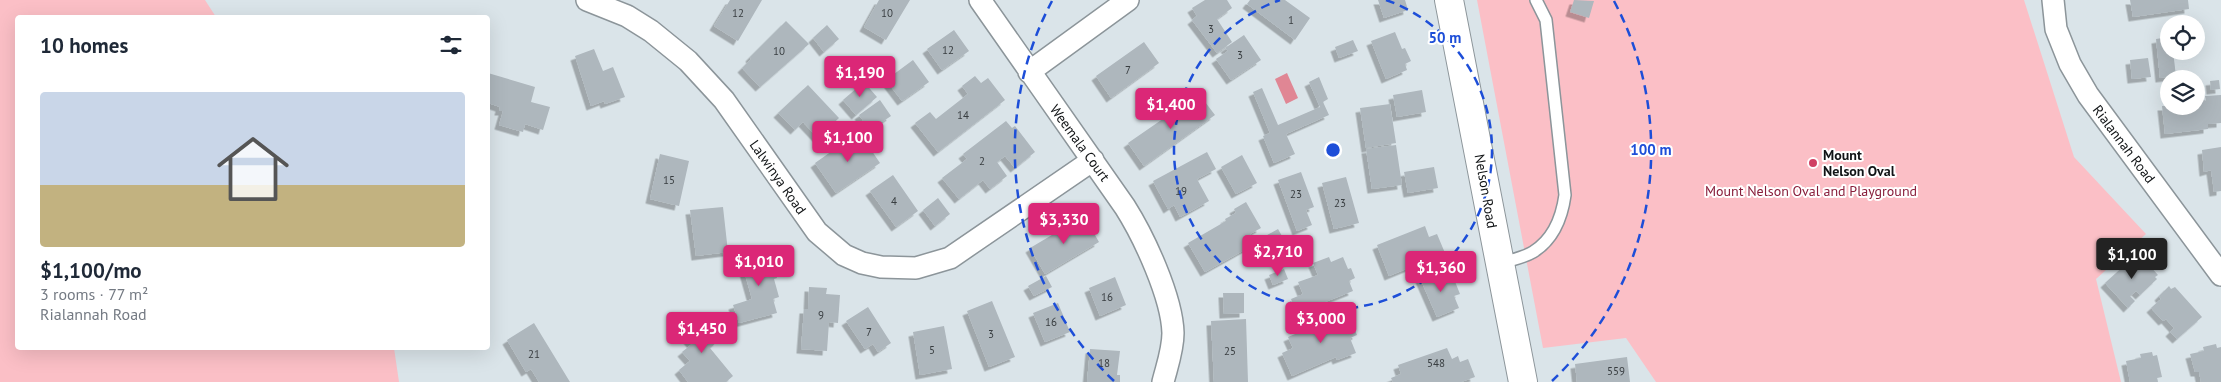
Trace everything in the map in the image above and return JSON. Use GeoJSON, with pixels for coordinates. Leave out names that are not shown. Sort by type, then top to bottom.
{"type":"FeatureCollection","features":[{"type":"Feature","properties":{"kind":"main road","name":"Nelson Road"},"geometry":{"type":"LineString","coordinates":[[1449,0],[1523,382]]}},
{"type":"Feature","properties":{"kind":"street","name":"Lalwinya Road"},"geometry":{"type":"LineString","coordinates":[[588,0],[626,16],[651,31],[688,61],[724,100],[817,232],[844,254],[862,263],[881,268],[916,268],[950,258],[1093,160]]}},
{"type":"Feature","properties":{"kind":"street","name":"Weemala Court"},"geometry":{"type":"LineString","coordinates":[[980,0],[1029,72],[1093,160],[1136,224],[1146,243],[1167,301],[1173,333],[1172,350],[1163,382]]}},
{"type":"Feature","properties":{"kind":"street"},"geometry":{"type":"LineString","coordinates":[[1029,72],[1128,0]]}},
{"type":"Feature","properties":{"kind":"street","name":"Rialannah Road"},"geometry":{"type":"LineString","coordinates":[[2052,0],[2056,29],[2070,64],[2088,95],[2221,276]]}},
{"type":"Feature","properties":{"kind":"lane"},"geometry":{"type":"LineString","coordinates":[[1499,264],[1534,252],[1550,236],[1562,218],[1566,195],[1546,20],[1536,0]]}},
{"type":"Feature","properties":{"kind":"green space"},"geometry":{"type":"Polygon","coordinates":[[[0,0],[205,0],[215,15],[15,15],[15,350],[394,350],[399,382],[0,382],[0,0]]]}},
{"type":"Feature","properties":{"kind":"green space","name":"Mount Nelson Oval and Playground"},"geometry":{"type":"Polygon","coordinates":[[[1477,0],[2024,0],[2074,157],[2146,234],[2096,279],[2121,382],[1656,382],[1626,338],[1543,348],[1477,0]]]}},
{"type":"Feature","properties":{"kind":"shaded area"},"geometry":{"type":"Polygon","coordinates":[[[1287,73],[1298,98],[1286,104],[1275,79],[1287,73]]]}},
{"type":"Feature","properties":{"kind":"building"},"geometry":{"type":"Polygon","coordinates":[[[730,0],[762,0],[738,41],[714,26],[730,0]]]}},
{"type":"Feature","properties":{"kind":"building"},"geometry":{"type":"Polygon","coordinates":[[[879,0],[910,0],[886,40],[864,27],[879,0]]]}},
{"type":"Feature","properties":{"kind":"building"},"geometry":{"type":"Polygon","coordinates":[[[1205,0],[1227,0],[1232,8],[1217,19],[1232,42],[1217,53],[1192,20],[1197,16],[1192,8],[1205,0]]]}},
{"type":"Feature","properties":{"kind":"building"},"geometry":{"type":"Polygon","coordinates":[[[1250,0],[1285,0],[1310,18],[1295,40],[1247,4],[1250,0]]]}},
{"type":"Feature","properties":{"kind":"building"},"geometry":{"type":"Polygon","coordinates":[[[1378,0],[1405,0],[1408,10],[1384,18],[1378,0]]]}},
{"type":"Feature","properties":{"kind":"building"},"geometry":{"type":"Polygon","coordinates":[[[1574,0],[1594,1],[1589,18],[1570,12],[1574,0]]]}},
{"type":"Feature","properties":{"kind":"building"},"geometry":{"type":"Polygon","coordinates":[[[2130,0],[2188,0],[2189,9],[2133,17],[2130,0]]]}},
{"type":"Feature","properties":{"kind":"building"},"geometry":{"type":"Polygon","coordinates":[[[786,21],[809,44],[760,87],[742,68],[751,59],[750,57],[786,21]]]}},
{"type":"Feature","properties":{"kind":"building"},"geometry":{"type":"Polygon","coordinates":[[[827,25],[839,39],[824,52],[813,38],[827,25]]]}},
{"type":"Feature","properties":{"kind":"building"},"geometry":{"type":"Polygon","coordinates":[[[954,30],[969,51],[942,70],[927,49],[954,30]]]}},
{"type":"Feature","properties":{"kind":"building"},"geometry":{"type":"Polygon","coordinates":[[[1395,32],[1402,49],[1405,48],[1411,61],[1405,64],[1407,70],[1386,79],[1371,41],[1395,32]]]}},
{"type":"Feature","properties":{"kind":"building"},"geometry":{"type":"Polygon","coordinates":[[[1244,35],[1261,60],[1231,80],[1216,59],[1228,51],[1225,48],[1244,35]]]}},
{"type":"Feature","properties":{"kind":"building"},"geometry":{"type":"Polygon","coordinates":[[[2160,38],[2160,60],[2174,60],[2175,70],[2160,70],[2160,78],[2156,39],[2160,38]]]}},
{"type":"Feature","properties":{"kind":"building"},"geometry":{"type":"Polygon","coordinates":[[[1353,40],[1358,51],[1339,58],[1335,47],[1353,40]]]}},
{"type":"Feature","properties":{"kind":"building"},"geometry":{"type":"Polygon","coordinates":[[[1144,42],[1159,63],[1111,98],[1096,76],[1144,42]]]}},
{"type":"Feature","properties":{"kind":"building"},"geometry":{"type":"Polygon","coordinates":[[[594,49],[603,71],[613,67],[625,97],[605,104],[604,101],[591,106],[575,56],[594,49]]]}},
{"type":"Feature","properties":{"kind":"building"},"geometry":{"type":"Polygon","coordinates":[[[2148,58],[2151,77],[2132,79],[2130,60],[2148,58]]]}},
{"type":"Feature","properties":{"kind":"building"},"geometry":{"type":"Polygon","coordinates":[[[913,60],[929,82],[902,101],[886,80],[913,60]]]}},
{"type":"Feature","properties":{"kind":"building"},"geometry":{"type":"Polygon","coordinates":[[[490,74],[535,87],[531,102],[550,107],[543,130],[525,124],[523,132],[499,125],[503,111],[499,111],[500,107],[490,104],[490,74]]]}},
{"type":"Feature","properties":{"kind":"building"},"geometry":{"type":"Polygon","coordinates":[[[975,76],[981,83],[988,78],[1005,100],[938,152],[915,123],[930,112],[936,119],[968,94],[962,86],[975,76]]]}},
{"type":"Feature","properties":{"kind":"building"},"geometry":{"type":"Polygon","coordinates":[[[1319,77],[1328,99],[1323,102],[1329,115],[1286,134],[1295,154],[1274,163],[1263,136],[1270,133],[1253,92],[1262,88],[1278,125],[1320,107],[1309,82],[1319,77]]]}},
{"type":"Feature","properties":{"kind":"building"},"geometry":{"type":"Polygon","coordinates":[[[2219,80],[2220,89],[2211,90],[2210,81],[2219,80]]]}},
{"type":"Feature","properties":{"kind":"building"},"geometry":{"type":"Polygon","coordinates":[[[864,82],[877,97],[856,115],[843,100],[864,82]]]}},
{"type":"Feature","properties":{"kind":"building"},"geometry":{"type":"Polygon","coordinates":[[[808,85],[839,118],[818,138],[803,122],[795,130],[778,113],[808,85]]]}},
{"type":"Feature","properties":{"kind":"building"},"geometry":{"type":"Polygon","coordinates":[[[1422,90],[1426,112],[1397,117],[1393,95],[1422,90]]]}},
{"type":"Feature","properties":{"kind":"building"},"geometry":{"type":"Polygon","coordinates":[[[1199,94],[1215,115],[1144,166],[1128,143],[1199,94]]]}},
{"type":"Feature","properties":{"kind":"building"},"geometry":{"type":"Polygon","coordinates":[[[2221,95],[2221,123],[2208,124],[2208,129],[2165,134],[2163,115],[2205,115],[2205,96],[2221,95]]]}},
{"type":"Feature","properties":{"kind":"building"},"geometry":{"type":"Polygon","coordinates":[[[880,100],[891,116],[870,130],[859,115],[880,100]]]}},
{"type":"Feature","properties":{"kind":"building"},"geometry":{"type":"Polygon","coordinates":[[[1390,104],[1396,143],[1366,148],[1360,108],[1390,104]]]}},
{"type":"Feature","properties":{"kind":"building"},"geometry":{"type":"Polygon","coordinates":[[[1006,121],[1012,128],[1015,126],[1035,152],[1015,168],[1005,156],[997,162],[1007,176],[990,189],[983,180],[959,199],[942,178],[967,159],[963,154],[1006,121]]]}},
{"type":"Feature","properties":{"kind":"building"},"geometry":{"type":"Polygon","coordinates":[[[859,132],[880,163],[836,193],[815,163],[859,132]]]}},
{"type":"Feature","properties":{"kind":"building"},"geometry":{"type":"Polygon","coordinates":[[[1396,145],[1402,185],[1372,189],[1366,149],[1396,145]]]}},
{"type":"Feature","properties":{"kind":"building"},"geometry":{"type":"Polygon","coordinates":[[[2221,147],[2221,191],[2214,192],[2211,170],[2204,172],[2202,150],[2221,147]]]}},
{"type":"Feature","properties":{"kind":"building"},"geometry":{"type":"Polygon","coordinates":[[[1207,152],[1216,169],[1197,179],[1209,201],[1180,217],[1174,205],[1168,209],[1153,181],[1207,152]]]}},
{"type":"Feature","properties":{"kind":"building"},"geometry":{"type":"Polygon","coordinates":[[[660,154],[689,161],[679,206],[650,199],[660,154]]]}},
{"type":"Feature","properties":{"kind":"building"},"geometry":{"type":"Polygon","coordinates":[[[1242,155],[1257,183],[1236,194],[1221,167],[1242,155]]]}},
{"type":"Feature","properties":{"kind":"building"},"geometry":{"type":"Polygon","coordinates":[[[1434,167],[1438,188],[1408,193],[1404,172],[1434,167]]]}},
{"type":"Feature","properties":{"kind":"building"},"geometry":{"type":"Polygon","coordinates":[[[1301,172],[1314,207],[1306,210],[1312,225],[1297,231],[1278,180],[1301,172]]]}},
{"type":"Feature","properties":{"kind":"building"},"geometry":{"type":"Polygon","coordinates":[[[893,175],[918,211],[896,227],[870,191],[893,175]]]}},
{"type":"Feature","properties":{"kind":"building"},"geometry":{"type":"Polygon","coordinates":[[[1346,177],[1359,223],[1334,229],[1322,183],[1346,177]]]}},
{"type":"Feature","properties":{"kind":"building"},"geometry":{"type":"Polygon","coordinates":[[[938,198],[950,214],[935,226],[923,210],[938,198]]]}},
{"type":"Feature","properties":{"kind":"building"},"geometry":{"type":"Polygon","coordinates":[[[1246,202],[1261,228],[1250,234],[1255,244],[1205,272],[1188,243],[1226,221],[1225,219],[1236,213],[1234,209],[1246,202]]]}},
{"type":"Feature","properties":{"kind":"building"},"geometry":{"type":"Polygon","coordinates":[[[723,207],[728,252],[696,256],[690,210],[723,207]]]}},
{"type":"Feature","properties":{"kind":"building"},"geometry":{"type":"Polygon","coordinates":[[[1084,216],[1099,242],[1045,274],[1030,248],[1084,216]]]}},
{"type":"Feature","properties":{"kind":"building"},"geometry":{"type":"Polygon","coordinates":[[[1425,226],[1429,237],[1437,234],[1445,253],[1389,276],[1377,245],[1425,226]]]}},
{"type":"Feature","properties":{"kind":"building"},"geometry":{"type":"Polygon","coordinates":[[[1278,229],[1286,243],[1266,254],[1258,240],[1278,229]]]}},
{"type":"Feature","properties":{"kind":"building"},"geometry":{"type":"Polygon","coordinates":[[[769,248],[777,278],[774,279],[779,297],[773,299],[777,313],[739,323],[733,305],[752,299],[741,260],[753,256],[752,253],[769,248]]]}},
{"type":"Feature","properties":{"kind":"building"},"geometry":{"type":"Polygon","coordinates":[[[2136,255],[2158,275],[2155,277],[2157,279],[2140,295],[2136,291],[2130,296],[2135,301],[2128,308],[2105,283],[2136,255]]]}},
{"type":"Feature","properties":{"kind":"building"},"geometry":{"type":"Polygon","coordinates":[[[1329,257],[1331,262],[1343,257],[1348,269],[1351,268],[1355,278],[1349,281],[1353,291],[1297,313],[1291,299],[1303,294],[1298,282],[1318,275],[1313,263],[1329,257]]]}},
{"type":"Feature","properties":{"kind":"building"},"geometry":{"type":"Polygon","coordinates":[[[1284,269],[1288,279],[1273,285],[1269,275],[1284,269]]]}},
{"type":"Feature","properties":{"kind":"building"},"geometry":{"type":"Polygon","coordinates":[[[1442,269],[1447,282],[1454,279],[1460,294],[1454,296],[1459,308],[1437,317],[1420,278],[1442,269]]]}},
{"type":"Feature","properties":{"kind":"building"},"geometry":{"type":"Polygon","coordinates":[[[1046,276],[1052,287],[1034,296],[1028,286],[1046,276]]]}},
{"type":"Feature","properties":{"kind":"building"},"geometry":{"type":"Polygon","coordinates":[[[1115,277],[1126,305],[1100,316],[1089,288],[1115,277]]]}},
{"type":"Feature","properties":{"kind":"building"},"geometry":{"type":"Polygon","coordinates":[[[2169,286],[2171,289],[2175,287],[2202,317],[2177,339],[2170,332],[2174,328],[2166,319],[2163,321],[2151,308],[2161,299],[2159,296],[2169,286]]]}},
{"type":"Feature","properties":{"kind":"building"},"geometry":{"type":"Polygon","coordinates":[[[809,287],[827,288],[826,294],[840,295],[838,323],[829,322],[827,351],[801,349],[804,309],[808,309],[809,287]]]}},
{"type":"Feature","properties":{"kind":"building"},"geometry":{"type":"Polygon","coordinates":[[[1223,293],[1244,293],[1244,313],[1224,314],[1223,293]]]}},
{"type":"Feature","properties":{"kind":"building"},"geometry":{"type":"Polygon","coordinates":[[[992,301],[1015,357],[989,367],[967,311],[992,301]]]}},
{"type":"Feature","properties":{"kind":"building"},"geometry":{"type":"Polygon","coordinates":[[[1058,303],[1070,332],[1045,342],[1033,313],[1058,303]]]}},
{"type":"Feature","properties":{"kind":"building"},"geometry":{"type":"Polygon","coordinates":[[[868,307],[891,343],[878,352],[873,344],[865,349],[846,321],[868,307]]]}},
{"type":"Feature","properties":{"kind":"building"},"geometry":{"type":"Polygon","coordinates":[[[696,313],[718,341],[710,348],[733,376],[726,382],[688,382],[679,370],[690,361],[682,352],[692,344],[678,327],[696,313]]]}},
{"type":"Feature","properties":{"kind":"building"},"geometry":{"type":"Polygon","coordinates":[[[1345,313],[1348,319],[1350,318],[1357,335],[1350,338],[1356,353],[1337,360],[1336,357],[1292,376],[1282,353],[1293,348],[1288,337],[1345,313]]]}},
{"type":"Feature","properties":{"kind":"building"},"geometry":{"type":"Polygon","coordinates":[[[1246,319],[1248,382],[1214,382],[1211,321],[1246,319]]]}},
{"type":"Feature","properties":{"kind":"building"},"geometry":{"type":"Polygon","coordinates":[[[534,323],[570,382],[539,382],[531,369],[526,372],[507,340],[534,323]]]}},
{"type":"Feature","properties":{"kind":"building"},"geometry":{"type":"Polygon","coordinates":[[[944,326],[952,369],[920,375],[913,332],[944,326]]]}},
{"type":"Feature","properties":{"kind":"building"},"geometry":{"type":"Polygon","coordinates":[[[2216,344],[2217,348],[2221,347],[2221,382],[2201,382],[2199,372],[2195,372],[2190,354],[2204,351],[2203,347],[2216,344]]]}},
{"type":"Feature","properties":{"kind":"building"},"geometry":{"type":"Polygon","coordinates":[[[1447,348],[1452,359],[1458,356],[1460,362],[1468,359],[1475,377],[1461,382],[1393,382],[1391,378],[1401,374],[1398,365],[1447,348]]]}},
{"type":"Feature","properties":{"kind":"building"},"geometry":{"type":"Polygon","coordinates":[[[1090,349],[1120,351],[1117,375],[1120,375],[1120,382],[1087,382],[1090,349]]]}},
{"type":"Feature","properties":{"kind":"building"},"geometry":{"type":"Polygon","coordinates":[[[2152,352],[2153,356],[2157,355],[2162,377],[2157,378],[2158,382],[2130,382],[2126,361],[2141,358],[2140,354],[2152,352]]]}},
{"type":"Feature","properties":{"kind":"building"},"geometry":{"type":"Polygon","coordinates":[[[1627,357],[1630,382],[1577,382],[1575,364],[1627,357]]]}},
{"type":"Feature","properties":{"kind":"place","name":"Mount Nelson Oval"},"geometry":{"type":"Point","coordinates":[1813,163]}}]}
